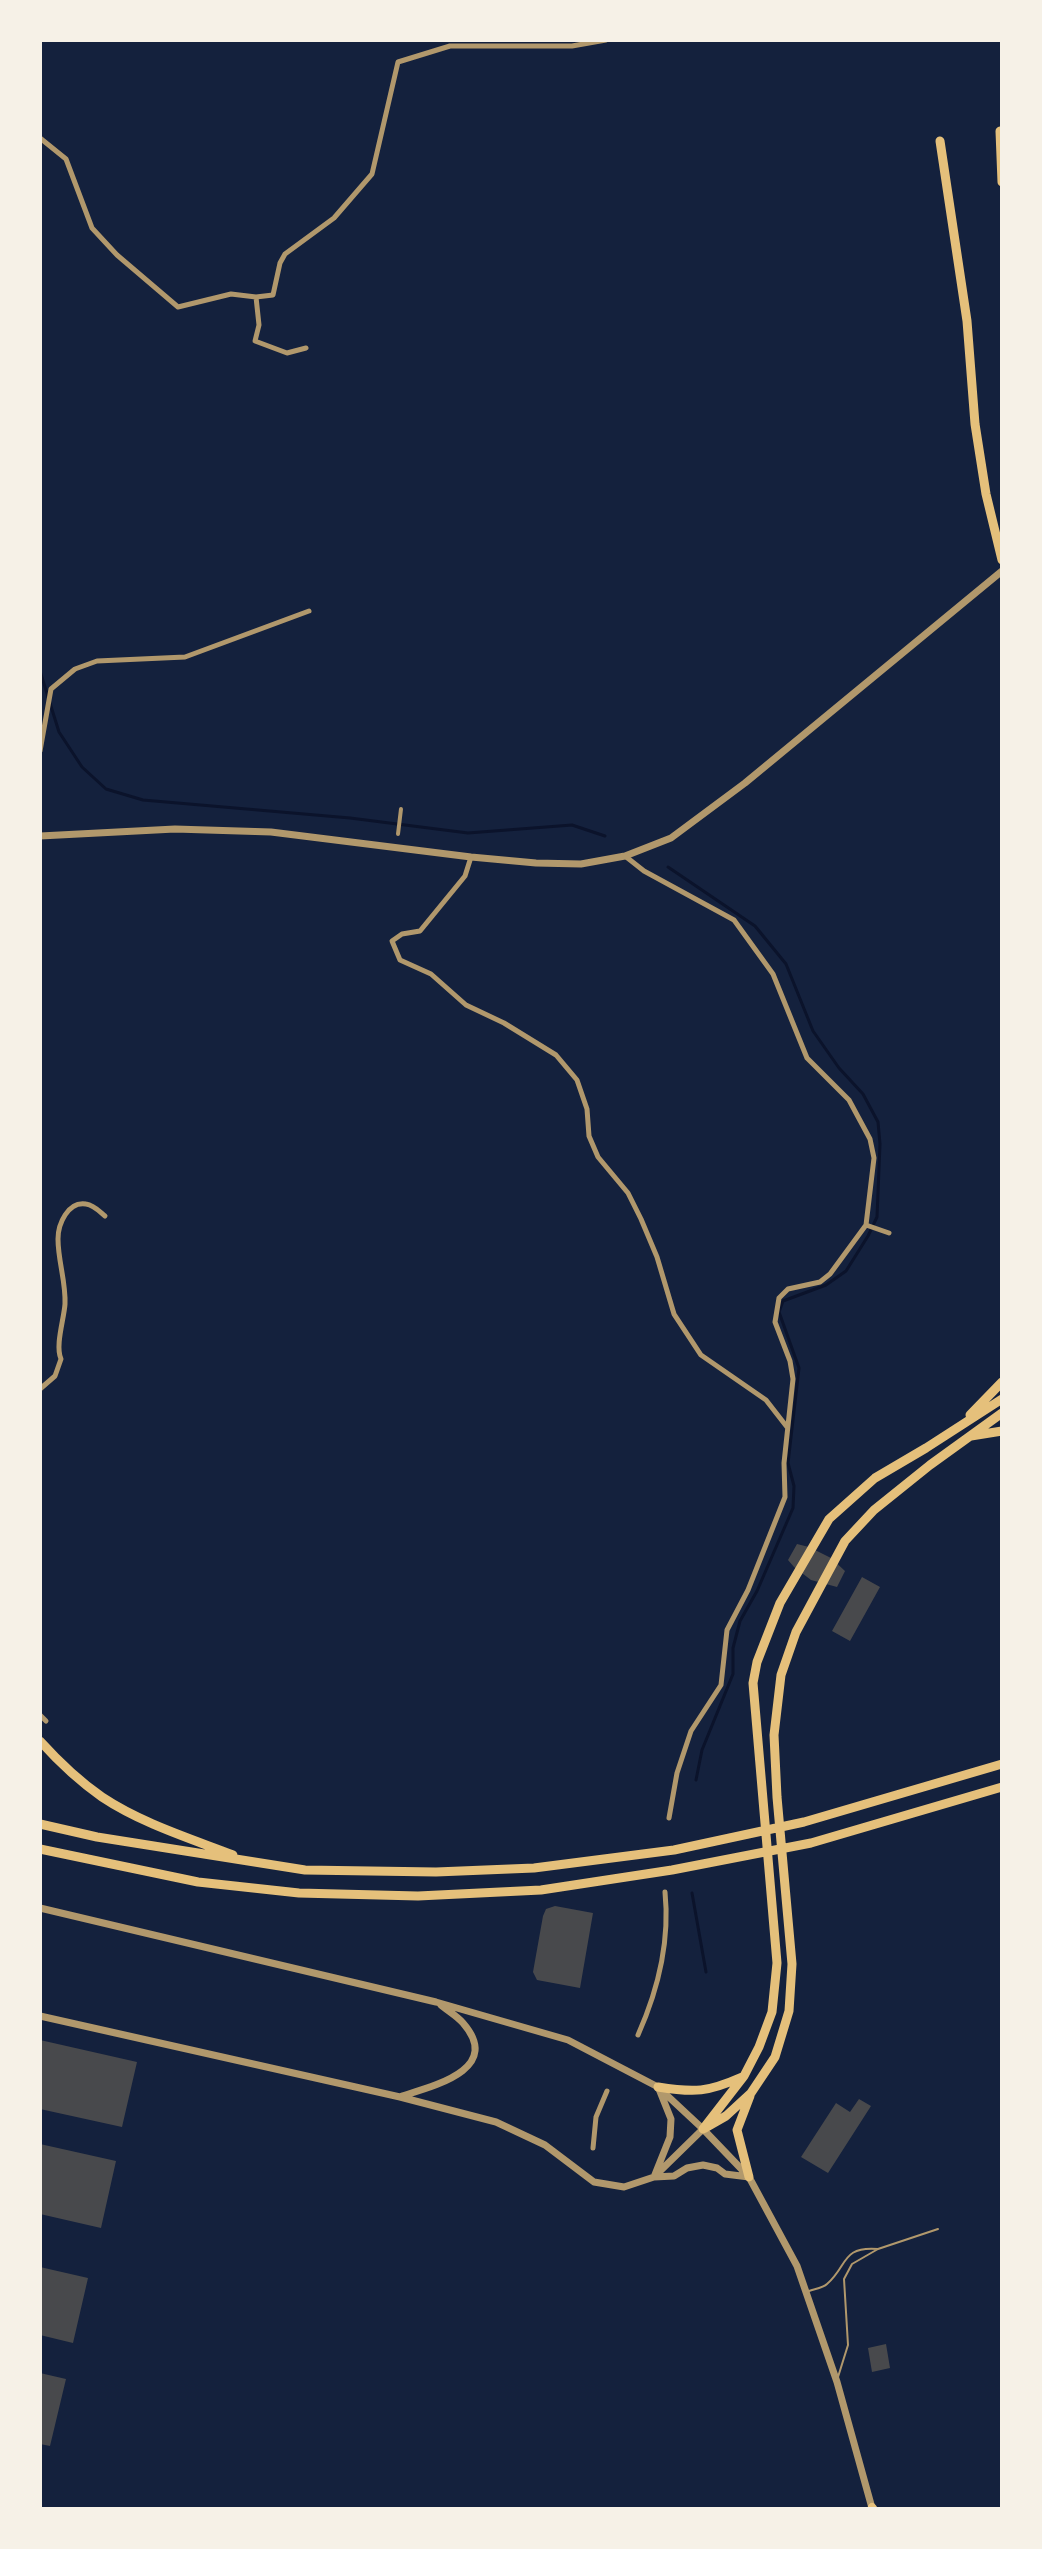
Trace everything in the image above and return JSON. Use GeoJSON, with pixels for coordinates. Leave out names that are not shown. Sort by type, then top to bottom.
{"type":"FeatureCollection","features":[{"type":"Feature","properties":{"kind":"highway"},"geometry":{"type":"LineString","coordinates":[[1000,131],[1002,182]]}},
{"type":"Feature","properties":{"kind":"highway"},"geometry":{"type":"LineString","coordinates":[[940,141],[967,321],[975,424],[986,494],[1002,560]]}},
{"type":"Feature","properties":{"kind":"highway"},"geometry":{"type":"LineString","coordinates":[[960,1426],[1002,1382]]}},
{"type":"Feature","properties":{"kind":"highway"},"geometry":{"type":"LineString","coordinates":[[703,2129],[744,2076],[759,2047],[772,2012],[777,1963],[753,1683],[757,1662],[780,1603],[829,1520],[875,1478],[1002,1399]]}},
{"type":"Feature","properties":{"kind":"highway"},"geometry":{"type":"LineString","coordinates":[[749,2177],[737,2130],[751,2093],[775,2057],[789,2011],[792,1964],[777,1797],[774,1735],[781,1675],[796,1632],[845,1541],[874,1510],[968,1436],[1002,1413]]}},
{"type":"Feature","properties":{"kind":"highway"},"geometry":{"type":"LineString","coordinates":[[968,1436],[1002,1431]]}},
{"type":"Feature","properties":{"kind":"highway"},"geometry":{"type":"LineString","coordinates":[[40,1741],[62,1765],[102,1797],[137,1817],[249,1862]]}},
{"type":"Feature","properties":{"kind":"highway"},"geometry":{"type":"LineString","coordinates":[[40,1824],[97,1837],[305,1870],[436,1872],[534,1868],[674,1850],[804,1822],[1002,1764]]}},
{"type":"Feature","properties":{"kind":"highway"},"geometry":{"type":"LineString","coordinates":[[40,1849],[198,1882],[299,1893],[418,1896],[541,1890],[672,1870],[811,1843],[1002,1787]]}},
{"type":"Feature","properties":{"kind":"highway"},"geometry":{"type":"LineString","coordinates":[[658,2087],[693,2092],[718,2087],[744,2076]]}},
{"type":"Feature","properties":{"kind":"highway"},"geometry":{"type":"LineString","coordinates":[[703,2129],[726,2116],[751,2093]]}},
{"type":"Feature","properties":{"kind":"street"},"geometry":{"type":"LineString","coordinates":[[40,138],[66,159],[92,228],[117,255],[178,307],[231,294],[256,297],[273,295],[280,263],[285,254],[334,218],[372,174],[398,62],[450,46],[572,46],[606,40]]}},
{"type":"Feature","properties":{"kind":"street"},"geometry":{"type":"LineString","coordinates":[[256,297],[259,325],[255,341],[287,353],[306,348]]}},
{"type":"Feature","properties":{"kind":"street"},"geometry":{"type":"LineString","coordinates":[[40,836],[175,829],[271,832],[471,857],[581,864],[625,856],[671,838],[745,783],[1002,571]]}},
{"type":"Feature","properties":{"kind":"street"},"geometry":{"type":"LineString","coordinates":[[40,751],[51,689],[75,669],[97,661],[185,657],[309,611]]}},
{"type":"Feature","properties":{"kind":"street"},"geometry":{"type":"LineString","coordinates":[[398,834],[401,809]]}},
{"type":"Feature","properties":{"kind":"street"},"geometry":{"type":"LineString","coordinates":[[625,856],[644,871],[734,920],[773,974],[807,1058],[849,1100],[870,1139],[874,1158],[866,1225],[830,1274],[820,1282],[788,1289],[779,1298],[775,1322],[790,1361],[794,1379],[784,1463],[785,1497],[748,1590],[727,1630],[721,1685],[691,1731],[677,1773],[669,1818]]}},
{"type":"Feature","properties":{"kind":"street"},"geometry":{"type":"LineString","coordinates":[[471,857],[465,876],[420,931],[402,934],[392,940],[400,960],[431,974],[466,1005],[504,1023],[556,1055],[577,1080],[587,1109],[589,1136],[598,1157],[628,1193],[641,1219],[657,1257],[674,1314],[701,1355],[766,1400],[787,1426]]}},
{"type":"Feature","properties":{"kind":"street"},"geometry":{"type":"LineString","coordinates":[[40,1389],[56,1376],[61,1359],[57,1351],[63,1326],[65,1289],[58,1238],[62,1219],[70,1208],[77,1204],[93,1206],[105,1216]]}},
{"type":"Feature","properties":{"kind":"street"},"geometry":{"type":"LineString","coordinates":[[866,1225],[890,1233]]}},
{"type":"Feature","properties":{"kind":"street"},"geometry":{"type":"LineString","coordinates":[[40,1714],[46,1721]]}},
{"type":"Feature","properties":{"kind":"street"},"geometry":{"type":"LineString","coordinates":[[638,2035],[651,2006],[662,1958],[668,1922],[665,1892]]}},
{"type":"Feature","properties":{"kind":"street"},"geometry":{"type":"LineString","coordinates":[[40,1908],[436,2002],[568,2040],[658,2087],[749,2177],[796,2266],[837,2382],[872,2508]]}},
{"type":"Feature","properties":{"kind":"street"},"geometry":{"type":"LineString","coordinates":[[400,2097],[448,2081],[460,2074],[472,2062],[473,2039],[462,2022],[436,2002]]}},
{"type":"Feature","properties":{"kind":"street"},"geometry":{"type":"LineString","coordinates":[[40,2016],[400,2097],[496,2122],[545,2145],[594,2182],[624,2187],[654,2177],[674,2176],[687,2168],[703,2165],[717,2168],[725,2174],[749,2177]]}},
{"type":"Feature","properties":{"kind":"street"},"geometry":{"type":"LineString","coordinates":[[654,2177],[670,2137],[671,2119],[658,2087]]}},
{"type":"Feature","properties":{"kind":"street"},"geometry":{"type":"LineString","coordinates":[[593,2148],[596,2117],[607,2091]]}},
{"type":"Feature","properties":{"kind":"street"},"geometry":{"type":"LineString","coordinates":[[654,2177],[703,2129]]}},
{"type":"Feature","properties":{"kind":"lane"},"geometry":{"type":"LineString","coordinates":[[837,2382],[848,2345],[844,2279],[852,2264],[878,2249],[938,2229]]}},
{"type":"Feature","properties":{"kind":"lane"},"geometry":{"type":"LineString","coordinates":[[806,2292],[826,2285],[854,2251],[866,2248],[878,2249]]}},
{"type":"Feature","properties":{"kind":"building"},"geometry":{"type":"Polygon","coordinates":[[[797,1544],[831,1558],[845,1571],[837,1587],[811,1580],[794,1567],[788,1560],[797,1544]]]}},
{"type":"Feature","properties":{"kind":"building"},"geometry":{"type":"Polygon","coordinates":[[[862,1577],[880,1587],[850,1641],[832,1631],[862,1577]]]}},
{"type":"Feature","properties":{"kind":"building"},"geometry":{"type":"Polygon","coordinates":[[[555,1906],[593,1913],[580,1988],[537,1980],[533,1972],[543,1916],[546,1909],[555,1906]]]}},
{"type":"Feature","properties":{"kind":"building"},"geometry":{"type":"Polygon","coordinates":[[[40,2040],[137,2062],[122,2127],[40,2109],[40,2040]]]}},
{"type":"Feature","properties":{"kind":"building"},"geometry":{"type":"Polygon","coordinates":[[[859,2099],[871,2106],[828,2173],[801,2157],[836,2103],[850,2112],[859,2099]]]}},
{"type":"Feature","properties":{"kind":"building"},"geometry":{"type":"Polygon","coordinates":[[[40,2144],[116,2161],[101,2228],[40,2214],[40,2144]]]}},
{"type":"Feature","properties":{"kind":"building"},"geometry":{"type":"Polygon","coordinates":[[[40,2267],[88,2278],[73,2343],[40,2335],[40,2267]]]}},
{"type":"Feature","properties":{"kind":"building"},"geometry":{"type":"Polygon","coordinates":[[[886,2344],[890,2368],[872,2372],[868,2348],[886,2344]]]}},
{"type":"Feature","properties":{"kind":"building"},"geometry":{"type":"Polygon","coordinates":[[[40,2373],[66,2379],[50,2446],[40,2444],[40,2373]]]}},
{"type":"Feature","properties":{"kind":"waterway"},"geometry":{"type":"LineString","coordinates":[[40,671],[59,732],[82,767],[106,789],[143,800],[350,818],[468,833],[572,825],[605,836]]}},
{"type":"Feature","properties":{"kind":"waterway"},"geometry":{"type":"LineString","coordinates":[[668,867],[755,926],[786,964],[813,1031],[839,1068],[863,1094],[878,1122],[880,1144],[877,1217],[868,1236],[846,1271],[826,1285],[783,1301],[779,1312],[799,1368],[788,1463],[794,1486],[793,1508],[757,1591],[740,1621],[733,1648],[733,1674],[702,1750],[696,1780]]}},
{"type":"Feature","properties":{"kind":"waterway"},"geometry":{"type":"LineString","coordinates":[[692,1893],[706,1972]]}}]}
